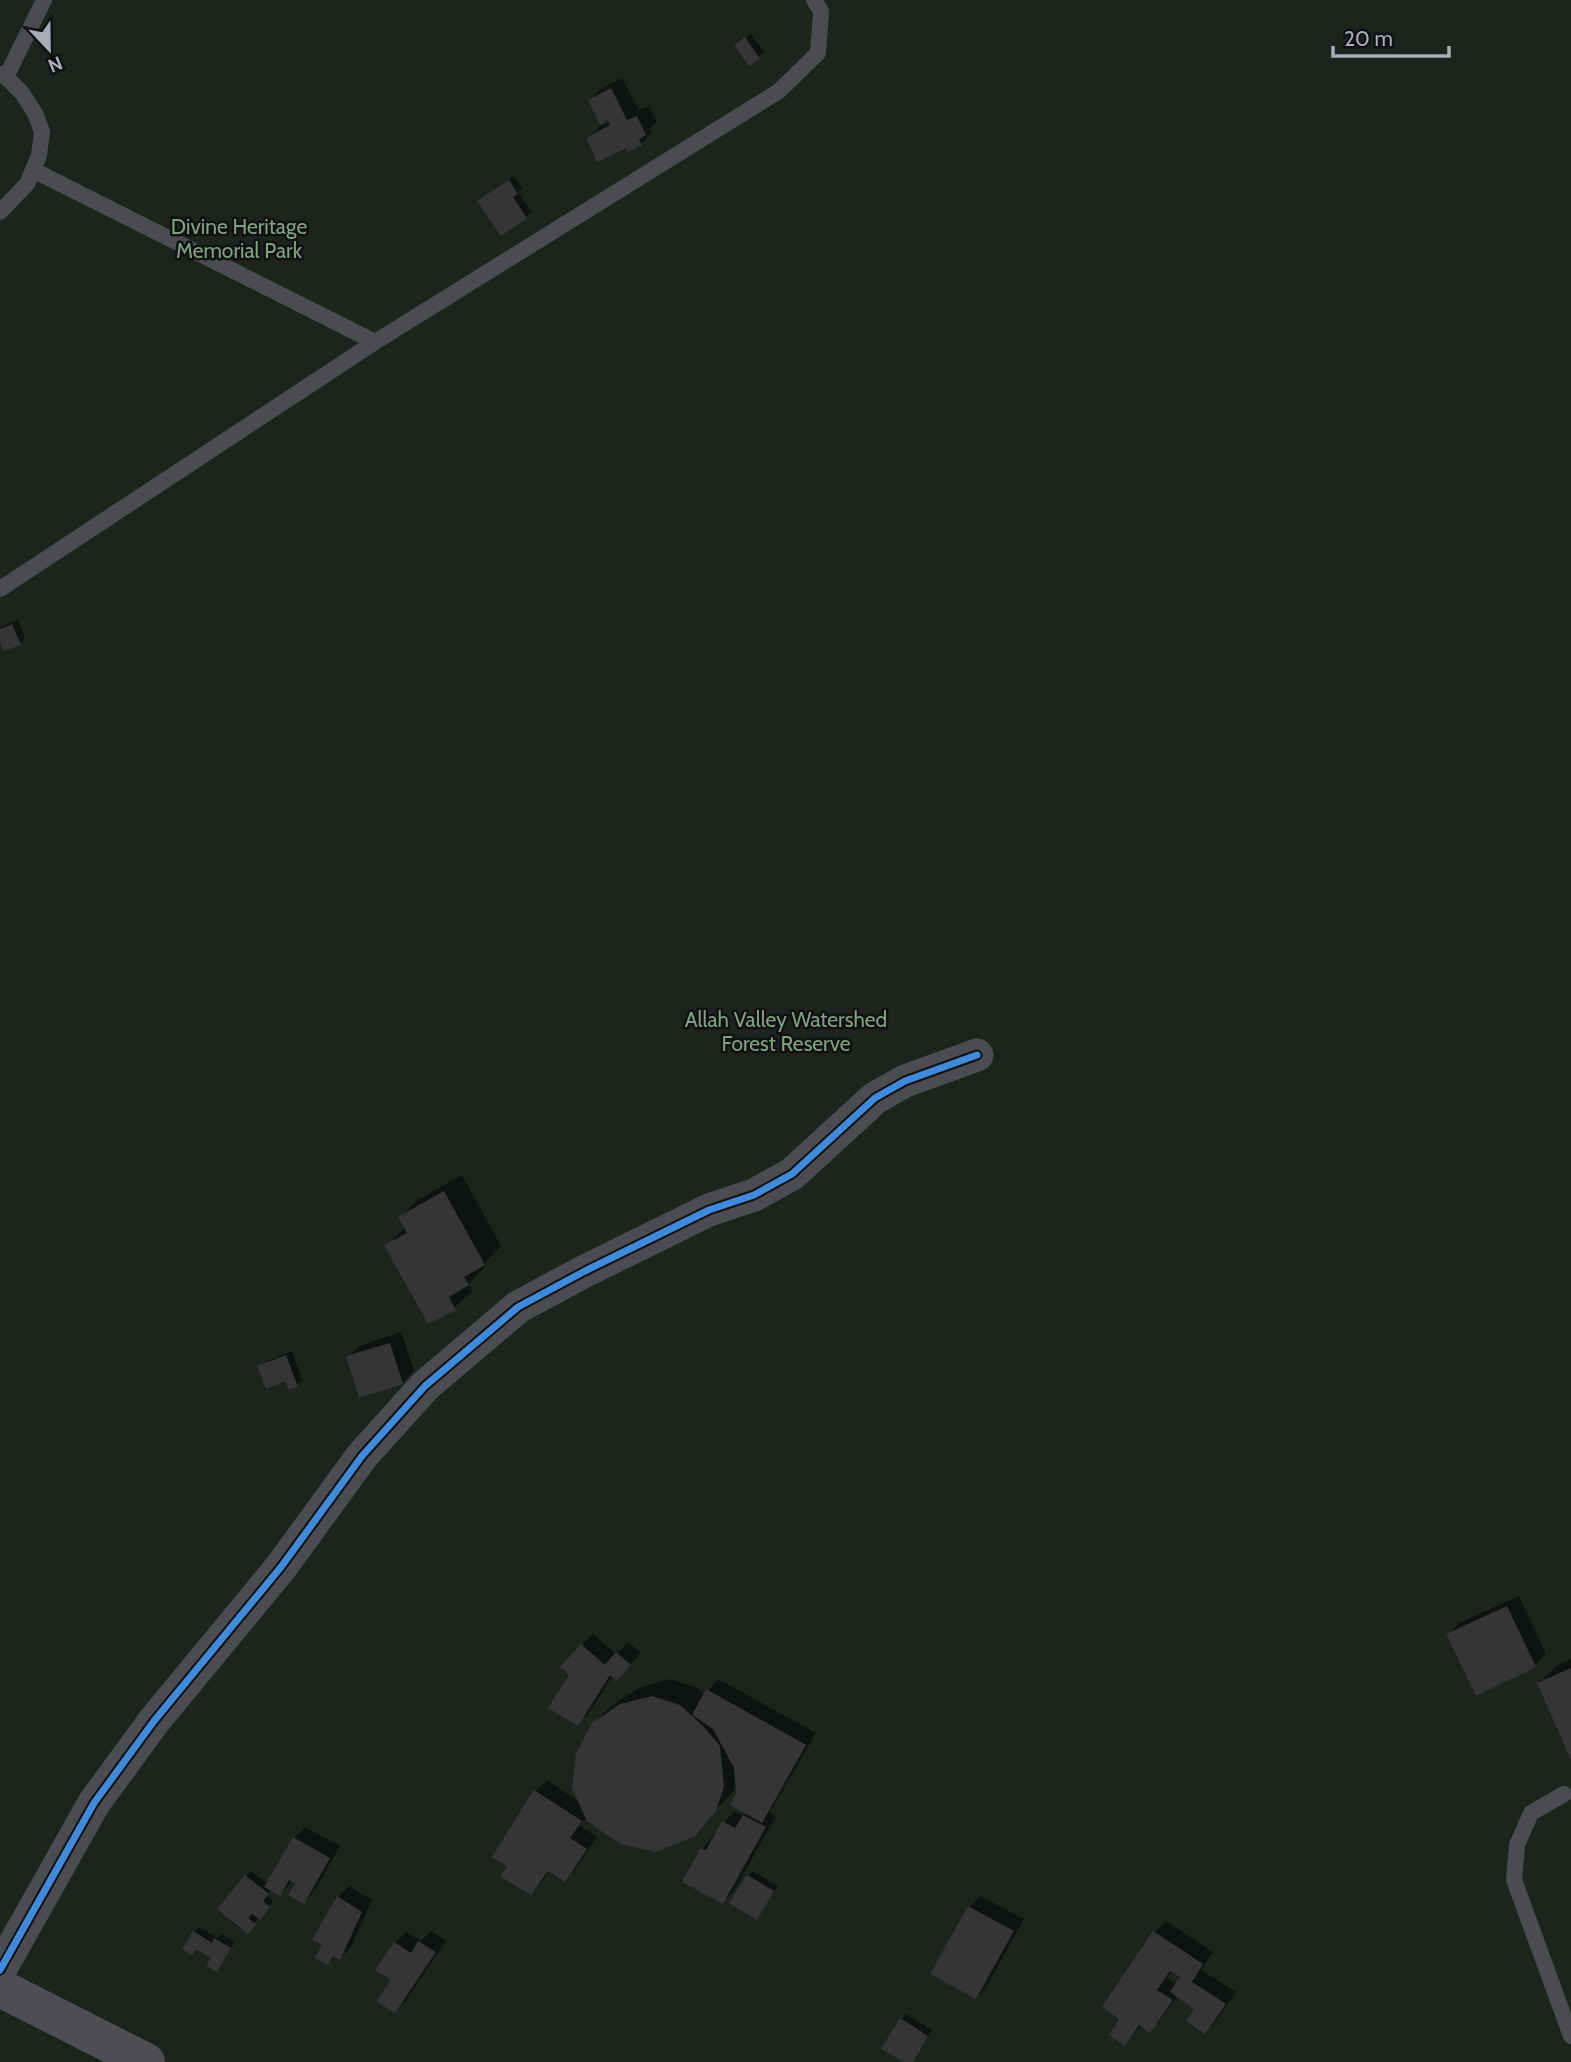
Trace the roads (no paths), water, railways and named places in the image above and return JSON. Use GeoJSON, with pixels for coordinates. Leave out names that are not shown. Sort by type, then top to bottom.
{"type":"FeatureCollection","features":[{"type":"Feature","properties":{"kind":"highway"},"geometry":{"type":"LineString","coordinates":[[0,1988],[146,2062]]}},
{"type":"Feature","properties":{"kind":"street"},"geometry":{"type":"LineString","coordinates":[[0,1970],[94,1803],[154,1721],[281,1567],[362,1456],[425,1386],[518,1307],[709,1210],[754,1195],[792,1174],[875,1098],[905,1081],[977,1055]]}},
{"type":"Feature","properties":{"kind":"lane"},"geometry":{"type":"LineString","coordinates":[[0,212],[27,184],[39,155],[42,132],[36,115],[22,93],[3,75],[44,0]]}},
{"type":"Feature","properties":{"kind":"lane"},"geometry":{"type":"LineString","coordinates":[[0,589],[374,342],[779,90],[818,53],[821,11],[814,0]]}},
{"type":"Feature","properties":{"kind":"lane"},"geometry":{"type":"LineString","coordinates":[[33,170],[374,342]]}},
{"type":"Feature","properties":{"kind":"lane"},"geometry":{"type":"LineString","coordinates":[[1564,1794],[1531,1813],[1517,1845],[1514,1880],[1571,2036]]}},
{"type":"Feature","properties":{"kind":"park label","name":"Divine Heritage Memorial Park"},"geometry":{"type":"Point","coordinates":[239,238]}},
{"type":"Feature","properties":{"kind":"park label","name":"Allah Valley Watershed Forest Reserve"},"geometry":{"type":"Point","coordinates":[786,1031]}}]}
